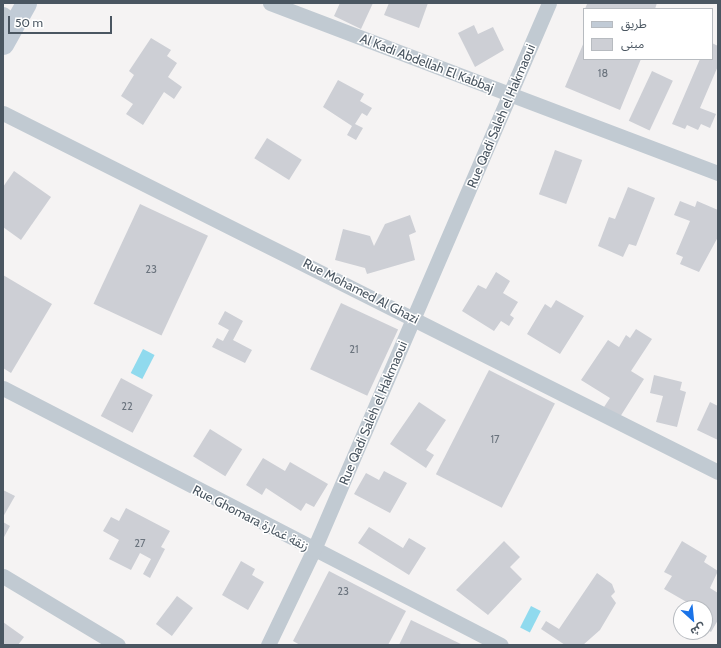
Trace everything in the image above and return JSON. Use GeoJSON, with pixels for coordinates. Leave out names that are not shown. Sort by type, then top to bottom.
{"type":"FeatureCollection","features":[{"type":"Feature","properties":{"kind":"main road"},"geometry":{"type":"LineString","coordinates":[[3,44],[9,18],[26,3]]}},
{"type":"Feature","properties":{"kind":"street","name":"Al Kadi Abdellah El Kabbaj"},"geometry":{"type":"LineString","coordinates":[[270,3],[718,173]]}},
{"type":"Feature","properties":{"kind":"street","name":"Rue Qadi Saleh el Hakmaoui"},"geometry":{"type":"LineString","coordinates":[[268,645],[314,549],[550,3]]}},
{"type":"Feature","properties":{"kind":"street","name":"Rue Mohamed Al Ghazi"},"geometry":{"type":"LineString","coordinates":[[3,113],[718,472]]}},
{"type":"Feature","properties":{"kind":"street","name":"Rue Ghomara زنقة غمارة"},"geometry":{"type":"LineString","coordinates":[[5,393],[501,645]]}},
{"type":"Feature","properties":{"kind":"street"},"geometry":{"type":"LineString","coordinates":[[3,576],[118,645]]}},
{"type":"Feature","properties":{"kind":"water"},"geometry":{"type":"Polygon","coordinates":[[[143,349],[155,355],[142,379],[131,373],[143,349]]]}},
{"type":"Feature","properties":{"kind":"water"},"geometry":{"type":"Polygon","coordinates":[[[531,606],[541,611],[530,632],[520,627],[531,606]]]}},
{"type":"Feature","properties":{"kind":"building"},"geometry":{"type":"Polygon","coordinates":[[[340,3],[373,3],[361,29],[334,16],[340,3]]]}},
{"type":"Feature","properties":{"kind":"building"},"geometry":{"type":"Polygon","coordinates":[[[389,3],[428,3],[419,28],[384,15],[389,3]]]}},
{"type":"Feature","properties":{"kind":"building"},"geometry":{"type":"Polygon","coordinates":[[[583,3],[657,3],[655,8],[585,8],[587,4],[583,3]]]}},
{"type":"Feature","properties":{"kind":"building"},"geometry":{"type":"Polygon","coordinates":[[[474,25],[478,34],[493,27],[504,50],[475,67],[458,33],[474,25]]]}},
{"type":"Feature","properties":{"kind":"building"},"geometry":{"type":"Polygon","coordinates":[[[151,38],[171,50],[167,56],[177,63],[168,77],[182,87],[174,99],[164,92],[143,125],[126,114],[133,104],[121,96],[134,75],[129,71],[151,38]]]}},
{"type":"Feature","properties":{"kind":"building"},"geometry":{"type":"Polygon","coordinates":[[[583,44],[583,60],[641,60],[620,110],[565,87],[583,44]]]}},
{"type":"Feature","properties":{"kind":"building"},"geometry":{"type":"Polygon","coordinates":[[[713,44],[718,46],[718,66],[700,108],[716,114],[710,128],[701,124],[698,130],[687,125],[685,129],[672,124],[700,60],[713,60],[713,44]]]}},
{"type":"Feature","properties":{"kind":"building"},"geometry":{"type":"Polygon","coordinates":[[[652,71],[673,81],[650,131],[629,121],[652,71]]]}},
{"type":"Feature","properties":{"kind":"building"},"geometry":{"type":"Polygon","coordinates":[[[338,80],[364,94],[360,101],[372,108],[367,116],[362,113],[355,124],[363,128],[356,140],[347,135],[352,126],[323,107],[338,80]]]}},
{"type":"Feature","properties":{"kind":"building"},"geometry":{"type":"Polygon","coordinates":[[[267,138],[302,160],[289,180],[254,158],[267,138]]]}},
{"type":"Feature","properties":{"kind":"building"},"geometry":{"type":"Polygon","coordinates":[[[555,150],[582,160],[566,204],[539,194],[555,150]]]}},
{"type":"Feature","properties":{"kind":"building"},"geometry":{"type":"Polygon","coordinates":[[[14,171],[51,197],[21,240],[3,227],[3,187],[14,171]]]}},
{"type":"Feature","properties":{"kind":"building"},"geometry":{"type":"Polygon","coordinates":[[[628,187],[655,198],[636,246],[629,244],[623,257],[598,246],[609,217],[615,219],[628,187]]]}},
{"type":"Feature","properties":{"kind":"building"},"geometry":{"type":"Polygon","coordinates":[[[680,201],[695,207],[697,201],[718,210],[718,237],[699,272],[680,264],[683,257],[676,254],[690,221],[674,215],[680,201]]]}},
{"type":"Feature","properties":{"kind":"building"},"geometry":{"type":"Polygon","coordinates":[[[140,204],[208,236],[161,335],[94,304],[140,204]]]}},
{"type":"Feature","properties":{"kind":"building"},"geometry":{"type":"Polygon","coordinates":[[[410,215],[416,232],[409,235],[415,260],[367,274],[365,268],[335,260],[343,229],[370,236],[374,246],[385,224],[410,215]]]}},
{"type":"Feature","properties":{"kind":"building"},"geometry":{"type":"Polygon","coordinates":[[[496,272],[510,281],[503,293],[518,302],[510,315],[514,318],[509,326],[501,321],[494,331],[462,311],[478,285],[486,289],[496,272]]]}},
{"type":"Feature","properties":{"kind":"building"},"geometry":{"type":"Polygon","coordinates":[[[3,275],[52,304],[11,373],[3,368],[3,275]]]}},
{"type":"Feature","properties":{"kind":"building"},"geometry":{"type":"Polygon","coordinates":[[[556,300],[584,316],[560,354],[527,334],[545,304],[551,308],[556,300]]]}},
{"type":"Feature","properties":{"kind":"building"},"geometry":{"type":"Polygon","coordinates":[[[341,303],[398,330],[367,396],[310,369],[341,303]]]}},
{"type":"Feature","properties":{"kind":"building"},"geometry":{"type":"Polygon","coordinates":[[[225,311],[243,321],[233,340],[252,350],[245,363],[212,347],[217,338],[223,341],[229,330],[218,324],[225,311]]]}},
{"type":"Feature","properties":{"kind":"building"},"geometry":{"type":"Polygon","coordinates":[[[636,329],[652,339],[631,371],[644,379],[620,417],[604,407],[610,398],[581,380],[608,340],[619,347],[626,335],[630,338],[636,329]]]}},
{"type":"Feature","properties":{"kind":"building"},"geometry":{"type":"Polygon","coordinates":[[[489,370],[555,404],[502,508],[436,474],[489,370]]]}},
{"type":"Feature","properties":{"kind":"building"},"geometry":{"type":"Polygon","coordinates":[[[654,375],[682,382],[680,390],[686,392],[677,427],[656,422],[663,396],[650,393],[654,375]]]}},
{"type":"Feature","properties":{"kind":"building"},"geometry":{"type":"Polygon","coordinates":[[[121,378],[153,395],[133,433],[101,416],[121,378]]]}},
{"type":"Feature","properties":{"kind":"building"},"geometry":{"type":"Polygon","coordinates":[[[419,402],[446,420],[426,450],[434,455],[426,468],[390,444],[419,402]]]}},
{"type":"Feature","properties":{"kind":"building"},"geometry":{"type":"Polygon","coordinates":[[[710,402],[718,406],[718,440],[697,430],[710,402]]]}},
{"type":"Feature","properties":{"kind":"building"},"geometry":{"type":"Polygon","coordinates":[[[210,429],[242,449],[225,476],[193,456],[210,429]]]}},
{"type":"Feature","properties":{"kind":"building"},"geometry":{"type":"Polygon","coordinates":[[[263,458],[285,471],[290,462],[328,484],[314,507],[306,503],[301,511],[266,488],[262,495],[246,485],[263,458]]]}},
{"type":"Feature","properties":{"kind":"building"},"geometry":{"type":"Polygon","coordinates":[[[384,471],[407,483],[390,513],[354,494],[366,473],[379,480],[384,471]]]}},
{"type":"Feature","properties":{"kind":"building"},"geometry":{"type":"Polygon","coordinates":[[[3,490],[15,496],[3,517],[3,490]]]}},
{"type":"Feature","properties":{"kind":"building"},"geometry":{"type":"Polygon","coordinates":[[[126,508],[170,531],[161,547],[165,549],[150,578],[143,574],[151,559],[140,553],[131,570],[109,559],[119,540],[103,531],[111,517],[119,521],[126,508]]]}},
{"type":"Feature","properties":{"kind":"building"},"geometry":{"type":"Polygon","coordinates":[[[3,522],[10,526],[3,539],[3,522]]]}},
{"type":"Feature","properties":{"kind":"building"},"geometry":{"type":"Polygon","coordinates":[[[369,527],[403,548],[409,538],[426,548],[409,575],[358,543],[369,527]]]}},
{"type":"Feature","properties":{"kind":"building"},"geometry":{"type":"Polygon","coordinates":[[[504,541],[520,557],[510,567],[522,579],[488,615],[456,590],[504,541]]]}},
{"type":"Feature","properties":{"kind":"building"},"geometry":{"type":"Polygon","coordinates":[[[682,541],[707,556],[704,562],[718,571],[710,588],[718,593],[718,620],[713,629],[713,600],[683,600],[664,589],[672,576],[664,572],[682,541]]]}},
{"type":"Feature","properties":{"kind":"building"},"geometry":{"type":"Polygon","coordinates":[[[241,561],[255,569],[252,575],[264,582],[248,610],[222,595],[241,561]]]}},
{"type":"Feature","properties":{"kind":"building"},"geometry":{"type":"Polygon","coordinates":[[[329,571],[406,611],[388,645],[300,645],[293,641],[329,571]]]}},
{"type":"Feature","properties":{"kind":"building"},"geometry":{"type":"Polygon","coordinates":[[[597,573],[612,584],[615,592],[611,596],[616,603],[600,630],[583,645],[565,645],[541,629],[546,621],[559,629],[597,573]]]}},
{"type":"Feature","properties":{"kind":"building"},"geometry":{"type":"Polygon","coordinates":[[[177,596],[193,608],[172,636],[156,624],[177,596]]]}},
{"type":"Feature","properties":{"kind":"building"},"geometry":{"type":"Polygon","coordinates":[[[411,620],[463,645],[399,645],[411,620]]]}},
{"type":"Feature","properties":{"kind":"building"},"geometry":{"type":"Polygon","coordinates":[[[3,622],[24,637],[18,645],[3,645],[3,622]]]}}]}
